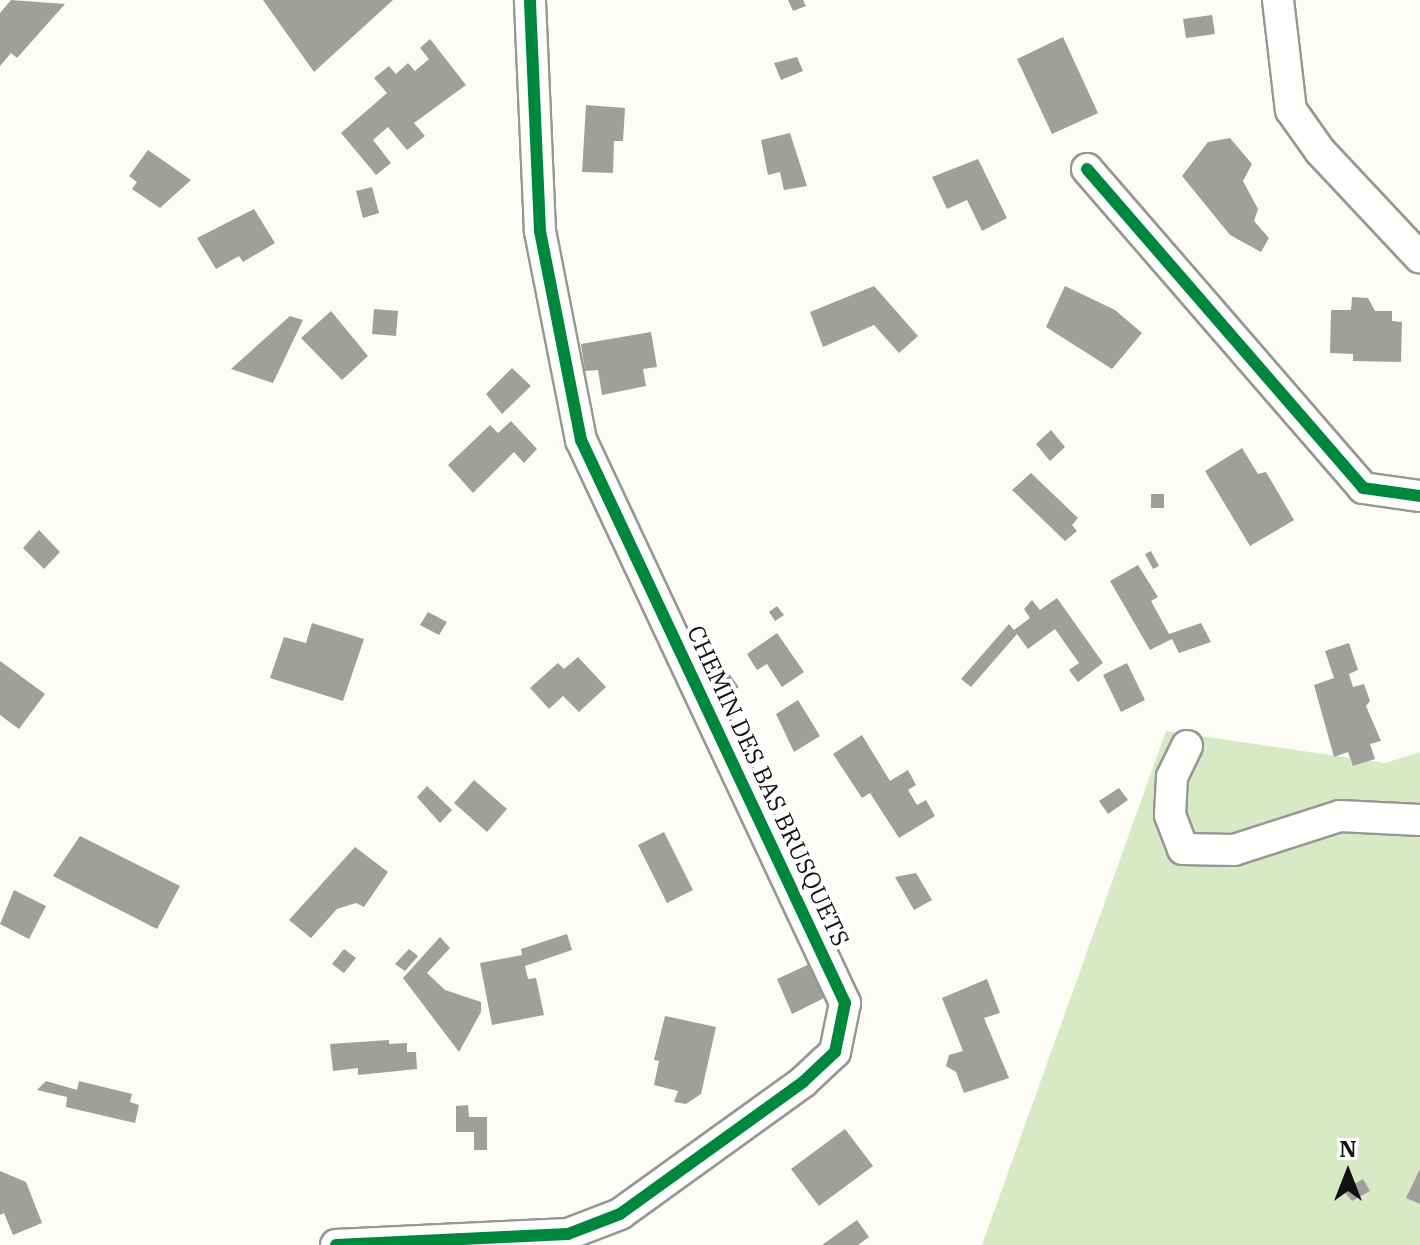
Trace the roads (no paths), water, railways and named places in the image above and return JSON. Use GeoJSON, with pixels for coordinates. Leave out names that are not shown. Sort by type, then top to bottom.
{"type":"FeatureCollection","features":[{"type":"Feature","properties":{"kind":"street","name":"CHEMIN DES BAS BRUSQUETS"},"geometry":{"type":"LineString","coordinates":[[336,1245],[568,1234],[620,1214],[803,1082],[835,1052],[845,1003],[581,440],[540,231],[530,0]]}},
{"type":"Feature","properties":{"kind":"street"},"geometry":{"type":"LineString","coordinates":[[1278,0],[1291,110],[1320,151],[1420,258]]}},
{"type":"Feature","properties":{"kind":"street"},"geometry":{"type":"LineString","coordinates":[[1087,169],[1363,488],[1420,496]]}},
{"type":"Feature","properties":{"kind":"street"},"geometry":{"type":"LineString","coordinates":[[1187,746],[1172,777],[1170,815],[1183,849],[1234,850],[1340,816],[1420,820]]}}]}
